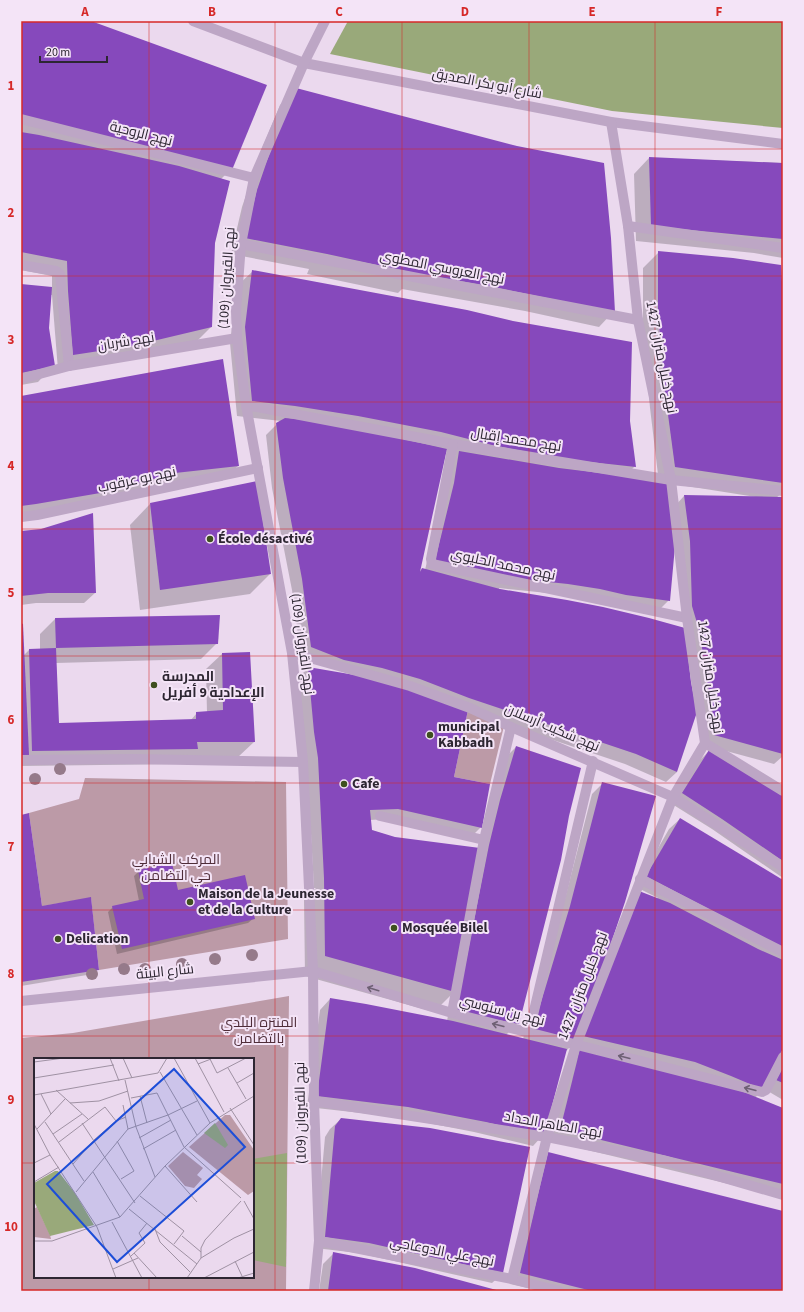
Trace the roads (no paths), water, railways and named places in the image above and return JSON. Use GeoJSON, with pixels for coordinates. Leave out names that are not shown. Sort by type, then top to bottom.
{"type":"FeatureCollection","features":[{"type":"Feature","properties":{"kind":"street","name":"شارع أبو بكر الصديق"},"geometry":{"type":"LineString","coordinates":[[192,21],[304,63],[611,122],[783,144]]}},
{"type":"Feature","properties":{"kind":"street","name":"نهج القيروان (109)"},"geometry":{"type":"LineString","coordinates":[[314,1291],[319,1242],[314,1101],[312,971],[303,762],[292,653],[246,405],[237,338],[236,311],[241,244],[254,178],[304,63],[325,21]]}},
{"type":"Feature","properties":{"kind":"street","name":"نهج الروحية"},"geometry":{"type":"LineString","coordinates":[[21,119],[254,178]]}},
{"type":"Feature","properties":{"kind":"street","name":"نهج خليل متران 1427"},"geometry":{"type":"LineString","coordinates":[[512,1280],[547,1137],[576,1045],[673,797],[705,743],[687,618],[671,480],[638,320],[628,226],[611,122]]}},
{"type":"Feature","properties":{"kind":"street"},"geometry":{"type":"LineString","coordinates":[[628,226],[783,248]]}},
{"type":"Feature","properties":{"kind":"street","name":"نهج العروسي المطوي"},"geometry":{"type":"LineString","coordinates":[[241,244],[638,320]]}},
{"type":"Feature","properties":{"kind":"street"},"geometry":{"type":"LineString","coordinates":[[21,265],[56,271],[60,274],[69,366]]}},
{"type":"Feature","properties":{"kind":"street","name":"نهج شربان"},"geometry":{"type":"LineString","coordinates":[[21,379],[69,366],[237,338]]}},
{"type":"Feature","properties":{"kind":"street","name":"نهج محمد إقبال"},"geometry":{"type":"LineString","coordinates":[[246,405],[453,444],[671,480],[783,490]]}},
{"type":"Feature","properties":{"kind":"street","name":"نهج محمد الحليوي"},"geometry":{"type":"LineString","coordinates":[[453,444],[431,558],[432,564],[687,618]]}},
{"type":"Feature","properties":{"kind":"street","name":"نهج بو عرقوب"},"geometry":{"type":"LineString","coordinates":[[21,517],[37,515],[258,468]]}},
{"type":"Feature","properties":{"kind":"street","name":"نهج شكيب أرسلان"},"geometry":{"type":"LineString","coordinates":[[292,653],[410,686],[470,708],[511,727],[593,761],[673,797],[783,867]]}},
{"type":"Feature","properties":{"kind":"street"},"geometry":{"type":"LineString","coordinates":[[452,1013],[484,840],[511,727]]}},
{"type":"Feature","properties":{"kind":"street"},"geometry":{"type":"LineString","coordinates":[[705,743],[782,786]]}},
{"type":"Feature","properties":{"kind":"street"},"geometry":{"type":"LineString","coordinates":[[21,760],[134,759],[303,762]]}},
{"type":"Feature","properties":{"kind":"street"},"geometry":{"type":"LineString","coordinates":[[529,1032],[593,761]]}},
{"type":"Feature","properties":{"kind":"street"},"geometry":{"type":"LineString","coordinates":[[380,816],[484,840]]}},
{"type":"Feature","properties":{"kind":"street"},"geometry":{"type":"LineString","coordinates":[[640,879],[783,952]]}},
{"type":"Feature","properties":{"kind":"street","name":"نهج بن سنوسي"},"geometry":{"type":"LineString","coordinates":[[312,971],[452,1013],[762,1092],[766,1090],[783,1057]]}},
{"type":"Feature","properties":{"kind":"street","name":"شارع البيئة"},"geometry":{"type":"LineString","coordinates":[[21,1001],[312,971]]}},
{"type":"Feature","properties":{"kind":"street","name":"نهج الطاهر الحداد"},"geometry":{"type":"LineString","coordinates":[[314,1101],[547,1137],[666,1161],[783,1195]]}},
{"type":"Feature","properties":{"kind":"street","name":"نهج علي الدوعاجي"},"geometry":{"type":"LineString","coordinates":[[319,1242],[512,1280],[560,1291]]}},
{"type":"Feature","properties":{"kind":"place","name":"École désactivé"},"geometry":{"type":"Point","coordinates":[210,539]}},
{"type":"Feature","properties":{"kind":"place","name":"المدرسة الإعدادية 9 أفريل"},"geometry":{"type":"Point","coordinates":[154,685]}},
{"type":"Feature","properties":{"kind":"place","name":"municipal Kabbadh"},"geometry":{"type":"Point","coordinates":[430,735]}},
{"type":"Feature","properties":{"kind":"place","name":"Cafe"},"geometry":{"type":"Point","coordinates":[344,784]}},
{"type":"Feature","properties":{"kind":"place","name":"Maison de la Jeunesse et de la Culture"},"geometry":{"type":"Point","coordinates":[190,902]}},
{"type":"Feature","properties":{"kind":"place","name":"Mosquée Bilel"},"geometry":{"type":"Point","coordinates":[394,928]}},
{"type":"Feature","properties":{"kind":"place","name":"Delication"},"geometry":{"type":"Point","coordinates":[58,939]}},
{"type":"Feature","properties":{"kind":"park label","name":"المركب الشبابي حي التضامن"},"geometry":{"type":"Point","coordinates":[176,868]}},
{"type":"Feature","properties":{"kind":"park label","name":"المنتزه البلدي بالتضامن"},"geometry":{"type":"Point","coordinates":[259,1032]}}]}
